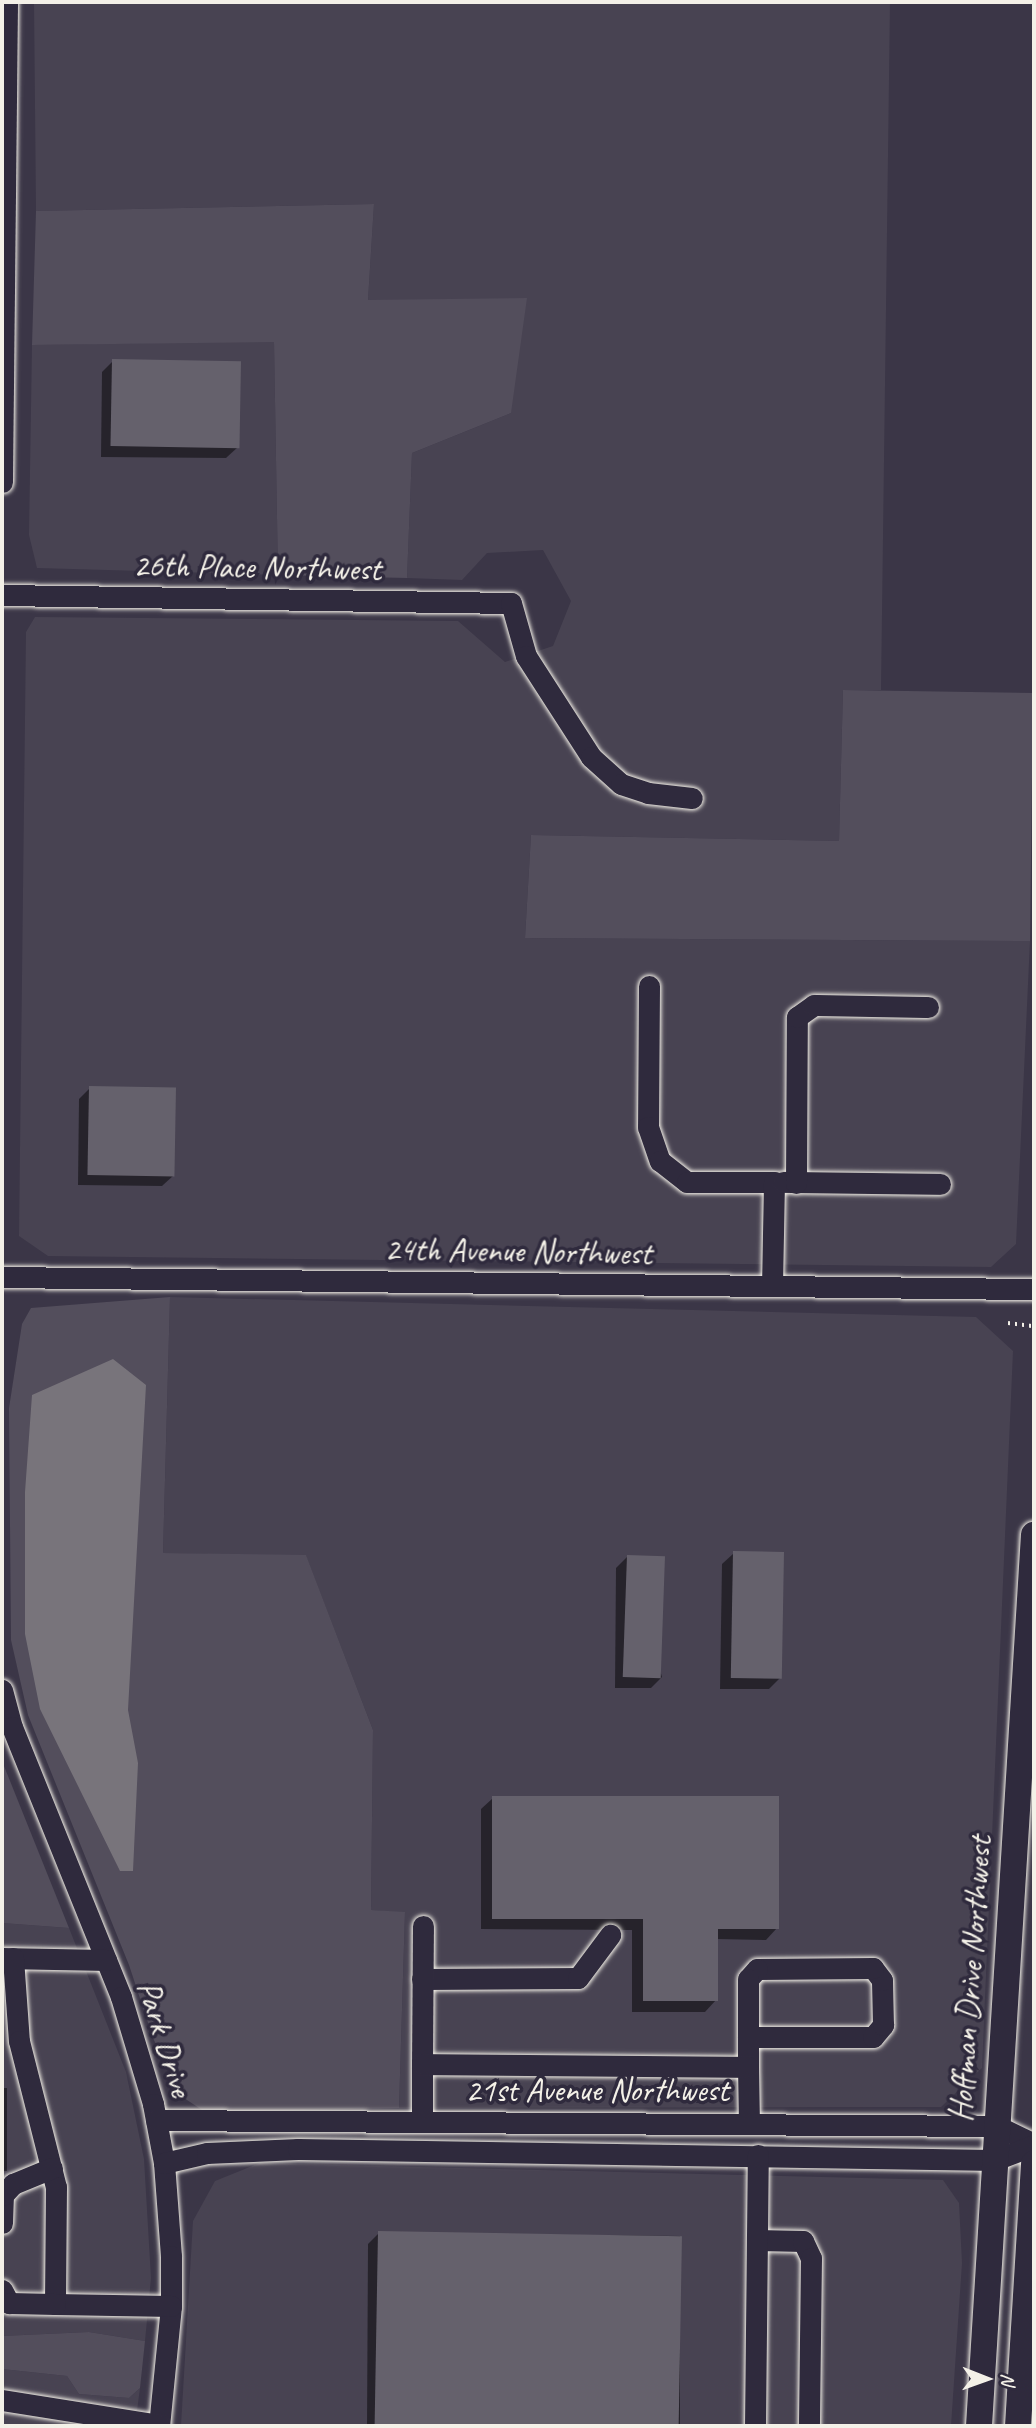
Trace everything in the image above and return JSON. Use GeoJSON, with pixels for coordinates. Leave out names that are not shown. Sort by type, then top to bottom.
{"type":"FeatureCollection","features":[{"type":"Feature","properties":{"kind":"main road","name":"Hoffman Drive Northwest"},"geometry":{"type":"LineString","coordinates":[[979,2426],[1034,1535]]}},
{"type":"Feature","properties":{"kind":"main road"},"geometry":{"type":"LineString","coordinates":[[1018,2426],[1034,2163]]}},
{"type":"Feature","properties":{"kind":"street"},"geometry":{"type":"LineString","coordinates":[[2,482],[7,2]]}},
{"type":"Feature","properties":{"kind":"street","name":"26th Place Northwest"},"geometry":{"type":"LineString","coordinates":[[2,595],[511,603],[526,656],[592,757],[621,784],[648,793],[692,799]]}},
{"type":"Feature","properties":{"kind":"street"},"geometry":{"type":"LineString","coordinates":[[649,986],[648,1127],[660,1161],[687,1182],[940,1184]]}},
{"type":"Feature","properties":{"kind":"street"},"geometry":{"type":"LineString","coordinates":[[796,1183],[797,1017],[814,1005],[928,1007]]}},
{"type":"Feature","properties":{"kind":"street"},"geometry":{"type":"LineString","coordinates":[[772,1286],[774,1182]]}},
{"type":"Feature","properties":{"kind":"street","name":"24th Avenue Northwest"},"geometry":{"type":"LineString","coordinates":[[2,1277],[1034,1289]]}},
{"type":"Feature","properties":{"kind":"street","name":"Park Drive"},"geometry":{"type":"LineString","coordinates":[[2,1690],[12,1727],[106,1960],[139,2051],[156,2120],[164,2163],[171,2256],[171,2306],[159,2425]]}},
{"type":"Feature","properties":{"kind":"street"},"geometry":{"type":"LineString","coordinates":[[422,2121],[423,1926]]}},
{"type":"Feature","properties":{"kind":"street"},"geometry":{"type":"LineString","coordinates":[[422,1979],[578,1978],[610,1936]]}},
{"type":"Feature","properties":{"kind":"street"},"geometry":{"type":"LineString","coordinates":[[55,2304],[56,2187],[19,2041],[7,1958],[106,1960]]}},
{"type":"Feature","properties":{"kind":"street"},"geometry":{"type":"LineString","coordinates":[[748,2037],[873,2037],[883,2025],[882,1980],[873,1968],[757,1969],[748,1979],[748,2037],[748,2067],[749,2123]]}},
{"type":"Feature","properties":{"kind":"street"},"geometry":{"type":"LineString","coordinates":[[422,2064],[748,2067]]}},
{"type":"Feature","properties":{"kind":"street","name":"21st Avenue Northwest"},"geometry":{"type":"LineString","coordinates":[[156,2120],[997,2126],[1034,2145]]}},
{"type":"Feature","properties":{"kind":"street","name":"21st Avenue Northwest"},"geometry":{"type":"LineString","coordinates":[[164,2163],[207,2153],[248,2149],[995,2160],[1034,2145]]}},
{"type":"Feature","properties":{"kind":"street"},"geometry":{"type":"LineString","coordinates":[[755,2426],[758,2155]]}},
{"type":"Feature","properties":{"kind":"street"},"geometry":{"type":"LineString","coordinates":[[2,2223],[3,2195],[13,2184],[52,2168]]}},
{"type":"Feature","properties":{"kind":"street"},"geometry":{"type":"LineString","coordinates":[[757,2240],[803,2241],[811,2258],[809,2426]]}},
{"type":"Feature","properties":{"kind":"street"},"geometry":{"type":"LineString","coordinates":[[2,2290],[9,2302],[171,2306]]}},
{"type":"Feature","properties":{"kind":"street"},"geometry":{"type":"LineString","coordinates":[[2,2400],[78,2419],[159,2425]]}},
{"type":"Feature","properties":{"kind":"path"},"geometry":{"type":"LineString","coordinates":[[1008,1323],[1034,1326]]}},
{"type":"Feature","properties":{"kind":"shaded area"},"geometry":{"type":"Polygon","coordinates":[[[34,2],[890,2],[881,690],[843,690],[839,841],[531,835],[525,938],[1030,941],[1016,1244],[991,1267],[48,1256],[19,1236],[26,632],[35,617],[458,621],[505,662],[553,646],[571,601],[543,550],[487,553],[462,580],[407,578],[412,453],[511,413],[368,300],[374,204],[36,211],[34,2]]]}},
{"type":"Feature","properties":{"kind":"shaded area"},"geometry":{"type":"Polygon","coordinates":[[[374,204],[368,300],[527,298],[511,413],[412,453],[407,578],[278,575],[274,342],[32,345],[36,211],[374,204]]]}},
{"type":"Feature","properties":{"kind":"shaded area"},"geometry":{"type":"Polygon","coordinates":[[[274,341],[278,575],[37,568],[29,535],[32,345],[274,341]]]}},
{"type":"Feature","properties":{"kind":"shaded area"},"geometry":{"type":"Polygon","coordinates":[[[843,690],[1033,693],[1030,941],[525,938],[531,835],[839,841],[843,690]]]}},
{"type":"Feature","properties":{"kind":"shaded area"},"geometry":{"type":"Polygon","coordinates":[[[170,1297],[976,1317],[1013,1351],[982,2068],[941,2107],[399,2108],[405,1913],[371,1910],[373,1730],[306,1556],[163,1553],[170,1297]]]}},
{"type":"Feature","properties":{"kind":"shaded area"},"geometry":{"type":"Polygon","coordinates":[[[170,1297],[163,1553],[306,1555],[373,1730],[371,1910],[405,1912],[399,2108],[205,2112],[181,2096],[153,2038],[129,1965],[28,1715],[11,1640],[9,1408],[22,1324],[31,1308],[170,1297]]]}},
{"type":"Feature","properties":{"kind":"shaded area"},"geometry":{"type":"Polygon","coordinates":[[[113,1359],[146,1385],[128,1710],[138,1763],[133,1871],[120,1871],[40,1709],[25,1634],[25,1492],[32,1395],[113,1359]]]}},
{"type":"Feature","properties":{"kind":"shaded area"},"geometry":{"type":"Polygon","coordinates":[[[2,1761],[69,1928],[2,1923],[2,1761]]]}},
{"type":"Feature","properties":{"kind":"shaded area"},"geometry":{"type":"Polygon","coordinates":[[[2,1923],[69,1928],[126,2072],[144,2159],[151,2278],[145,2341],[89,2332],[2,2336],[2,1923]]]}},
{"type":"Feature","properties":{"kind":"shaded area"},"geometry":{"type":"Polygon","coordinates":[[[260,2163],[943,2180],[959,2203],[962,2263],[951,2426],[181,2426],[193,2221],[215,2181],[260,2163]]]}},
{"type":"Feature","properties":{"kind":"shaded area"},"geometry":{"type":"Polygon","coordinates":[[[89,2332],[145,2341],[140,2388],[129,2398],[79,2394],[67,2376],[2,2369],[2,2336],[89,2332]]]}},
{"type":"Feature","properties":{"kind":"shaded area"},"geometry":{"type":"Polygon","coordinates":[[[2,2369],[67,2376],[79,2394],[129,2398],[140,2388],[135,2426],[2,2426],[2,2369]]]}},
{"type":"Feature","properties":{"kind":"building"},"geometry":{"type":"Polygon","coordinates":[[[112,359],[241,361],[239,448],[110,446],[112,359]]]}},
{"type":"Feature","properties":{"kind":"building"},"geometry":{"type":"Polygon","coordinates":[[[89,1086],[176,1088],[174,1177],[87,1175],[89,1086]]]}},
{"type":"Feature","properties":{"kind":"building"},"geometry":{"type":"Polygon","coordinates":[[[733,1551],[784,1552],[782,1679],[731,1678],[733,1551]]]}},
{"type":"Feature","properties":{"kind":"building"},"geometry":{"type":"Polygon","coordinates":[[[627,1555],[665,1556],[661,1678],[623,1677],[627,1555]]]}},
{"type":"Feature","properties":{"kind":"building"},"geometry":{"type":"Polygon","coordinates":[[[492,1796],[779,1796],[779,1929],[718,1929],[718,2001],[643,2001],[643,1919],[492,1919],[492,1796]]]}},
{"type":"Feature","properties":{"kind":"building"},"geometry":{"type":"Polygon","coordinates":[[[378,2231],[682,2236],[679,2426],[375,2426],[378,2231]]]}}]}
